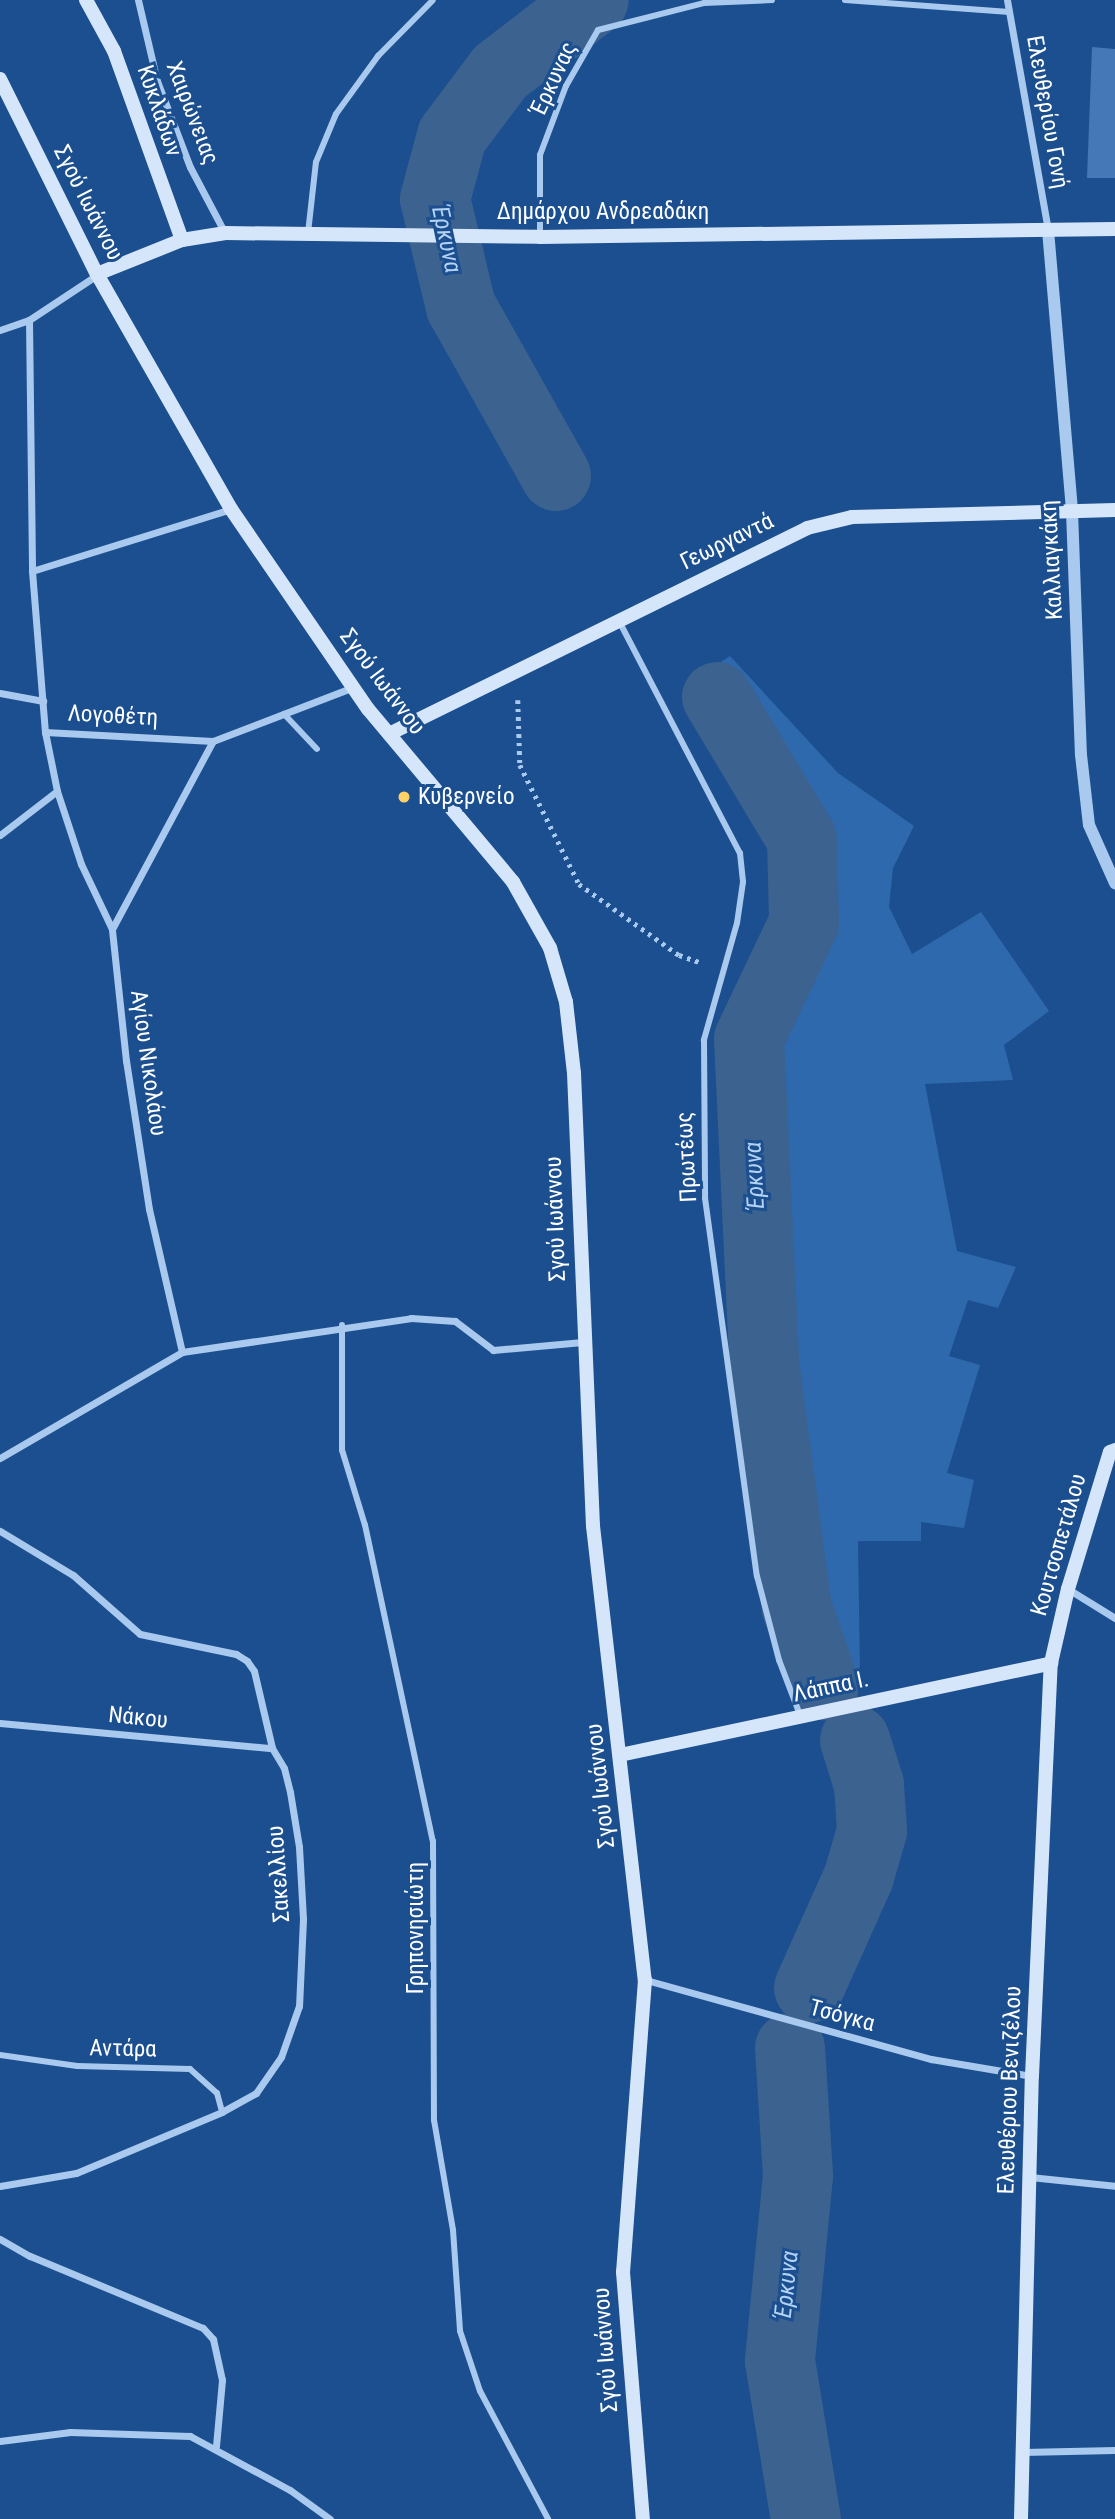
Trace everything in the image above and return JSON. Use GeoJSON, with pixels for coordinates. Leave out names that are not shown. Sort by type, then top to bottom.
{"type":"FeatureCollection","features":[{"type":"Feature","properties":{"kind":"main road","name":"Κυκλάδων"},"geometry":{"type":"LineString","coordinates":[[86,0],[114,51],[182,240]]}},
{"type":"Feature","properties":{"kind":"main road","name":"Σγού Ιωάννου"},"geometry":{"type":"LineString","coordinates":[[0,79],[97,274],[231,509],[389,734],[513,882],[550,947],[566,1002],[574,1073],[583,1342],[593,1526],[645,1980],[623,2272],[643,2519]]}},
{"type":"Feature","properties":{"kind":"main road","name":"Δημάρχου Ανδρεαδάκη"},"geometry":{"type":"LineString","coordinates":[[97,274],[182,240],[225,233],[540,237],[1115,229]]}},
{"type":"Feature","properties":{"kind":"main road","name":"Γεωργαντά"},"geometry":{"type":"LineString","coordinates":[[389,734],[807,528],[852,517],[1115,510]]}},
{"type":"Feature","properties":{"kind":"main road","name":"Κουτσοπετάλου"},"geometry":{"type":"LineString","coordinates":[[1051,1663],[1068,1589],[1113,1448]]}},
{"type":"Feature","properties":{"kind":"main road","name":"Λάππα Ι."},"geometry":{"type":"LineString","coordinates":[[621,1755],[1051,1663]]}},
{"type":"Feature","properties":{"kind":"main road","name":"Ελευθέριου Βενιζέλου"},"geometry":{"type":"LineString","coordinates":[[1021,2519],[1032,2076],[1051,1663]]}},
{"type":"Feature","properties":{"kind":"street","name":"Χαιρώνειας"},"geometry":{"type":"LineString","coordinates":[[138,0],[162,93],[190,167],[225,233]]}},
{"type":"Feature","properties":{"kind":"street"},"geometry":{"type":"LineString","coordinates":[[308,233],[316,162],[336,114],[378,56],[433,0]]}},
{"type":"Feature","properties":{"kind":"street","name":"Έρκυνας"},"geometry":{"type":"LineString","coordinates":[[540,237],[540,155],[566,86],[598,30],[704,3],[772,0]]}},
{"type":"Feature","properties":{"kind":"street"},"geometry":{"type":"LineString","coordinates":[[845,0],[1010,12]]}},
{"type":"Feature","properties":{"kind":"street","name":"Ελευθερίου Γονή"},"geometry":{"type":"LineString","coordinates":[[1007,0],[1048,230]]}},
{"type":"Feature","properties":{"kind":"street","name":"Καλλιαγκάκη"},"geometry":{"type":"LineString","coordinates":[[1048,230],[1072,511],[1082,755],[1089,825],[1115,883]]}},
{"type":"Feature","properties":{"kind":"street"},"geometry":{"type":"LineString","coordinates":[[0,330],[29,320],[97,274]]}},
{"type":"Feature","properties":{"kind":"street","name":"Λογοθέτη"},"geometry":{"type":"LineString","coordinates":[[29,320],[32,571],[45,732],[213,741]]}},
{"type":"Feature","properties":{"kind":"street"},"geometry":{"type":"LineString","coordinates":[[32,571],[231,509]]}},
{"type":"Feature","properties":{"kind":"street","name":"Πρωτέως"},"geometry":{"type":"LineString","coordinates":[[618,620],[740,853],[743,882],[724,970],[704,1040],[705,1198],[757,1576],[779,1661],[801,1717]]}},
{"type":"Feature","properties":{"kind":"street"},"geometry":{"type":"LineString","coordinates":[[112,929],[213,741],[354,687]]}},
{"type":"Feature","properties":{"kind":"street"},"geometry":{"type":"LineString","coordinates":[[0,693],[43,701]]}},
{"type":"Feature","properties":{"kind":"street"},"geometry":{"type":"LineString","coordinates":[[284,714],[317,749]]}},
{"type":"Feature","properties":{"kind":"street"},"geometry":{"type":"LineString","coordinates":[[45,732],[57,791],[81,864],[112,929]]}},
{"type":"Feature","properties":{"kind":"street"},"geometry":{"type":"LineString","coordinates":[[0,835],[57,791]]}},
{"type":"Feature","properties":{"kind":"street","name":"Αγίου Νικολάου"},"geometry":{"type":"LineString","coordinates":[[112,929],[126,1061],[149,1209],[182,1352]]}},
{"type":"Feature","properties":{"kind":"street"},"geometry":{"type":"LineString","coordinates":[[0,1458],[182,1352],[342,1325],[411,1318],[455,1321],[493,1350],[583,1342]]}},
{"type":"Feature","properties":{"kind":"street","name":"Γρηπονησιώτη"},"geometry":{"type":"LineString","coordinates":[[342,1325],[342,1450],[365,1525],[433,1841],[434,2120],[453,2230],[460,2331],[480,2391],[548,2519]]}},
{"type":"Feature","properties":{"kind":"street","name":"Σακελλίου"},"geometry":{"type":"LineString","coordinates":[[0,1531],[73,1575],[140,1634],[236,1654],[247,1661],[254,1671],[272,1748],[284,1768],[299,1847],[303,1919],[299,2006],[281,2057],[256,2093],[222,2112],[76,2173],[0,2186]]}},
{"type":"Feature","properties":{"kind":"street"},"geometry":{"type":"LineString","coordinates":[[1068,1589],[1115,1618]]}},
{"type":"Feature","properties":{"kind":"street","name":"Νάκου"},"geometry":{"type":"LineString","coordinates":[[0,1723],[272,1748]]}},
{"type":"Feature","properties":{"kind":"street","name":"Τσόγκα"},"geometry":{"type":"LineString","coordinates":[[645,1980],[932,2059],[1032,2076]]}},
{"type":"Feature","properties":{"kind":"street","name":"Αντάρα"},"geometry":{"type":"LineString","coordinates":[[0,2055],[77,2066],[190,2069],[217,2093],[222,2112]]}},
{"type":"Feature","properties":{"kind":"street"},"geometry":{"type":"LineString","coordinates":[[1030,2177],[1115,2186]]}},
{"type":"Feature","properties":{"kind":"street"},"geometry":{"type":"LineString","coordinates":[[0,2239],[30,2256],[203,2328],[213,2339],[222,2380],[216,2446]]}},
{"type":"Feature","properties":{"kind":"street"},"geometry":{"type":"LineString","coordinates":[[0,2441],[70,2432],[140,2432],[190,2436],[216,2446],[312,2503],[330,2519]]}},
{"type":"Feature","properties":{"kind":"street"},"geometry":{"type":"LineString","coordinates":[[1023,2452],[1115,2449]]}},
{"type":"Feature","properties":{"kind":"path"},"geometry":{"type":"LineString","coordinates":[[517,671],[520,765],[579,884],[679,955],[724,970]]}},
{"type":"Feature","properties":{"kind":"shaded area"},"geometry":{"type":"Polygon","coordinates":[[[730,656],[838,773],[914,826],[893,868],[889,907],[912,954],[981,912],[1049,1011],[1004,1045],[1013,1080],[925,1084],[957,1251],[1016,1267],[998,1308],[968,1300],[949,1356],[980,1365],[947,1473],[974,1480],[964,1528],[921,1522],[921,1541],[858,1541],[860,1673],[841,1675],[821,1624],[786,1448],[776,1366],[761,1041],[813,921],[810,839],[707,671],[730,656]]]}},
{"type":"Feature","properties":{"kind":"building"},"geometry":{"type":"Polygon","coordinates":[[[1092,47],[1115,49],[1115,178],[1087,178],[1092,47]]]}},
{"type":"Feature","properties":{"kind":"waterway","name":"Έρκυνα"},"geometry":{"type":"LineString","coordinates":[[556,476],[461,307],[435,199],[452,136],[500,72],[594,0]]}},
{"type":"Feature","properties":{"kind":"waterway","name":"Έρκυνα"},"geometry":{"type":"LineString","coordinates":[[717,697],[802,839],[804,923],[749,1039],[764,1362],[797,1608],[824,1685]]}},
{"type":"Feature","properties":{"kind":"waterway","name":"Έρκυνα"},"geometry":{"type":"LineString","coordinates":[[809,1988],[859,1876],[872,1831],[869,1785],[855,1740]]}},
{"type":"Feature","properties":{"kind":"waterway","name":"Έρκυνα"},"geometry":{"type":"LineString","coordinates":[[790,2048],[798,2176],[780,2361],[806,2519]]}},
{"type":"Feature","properties":{"kind":"place","name":"Κυβερνείο"},"geometry":{"type":"Point","coordinates":[404,797]}}]}
